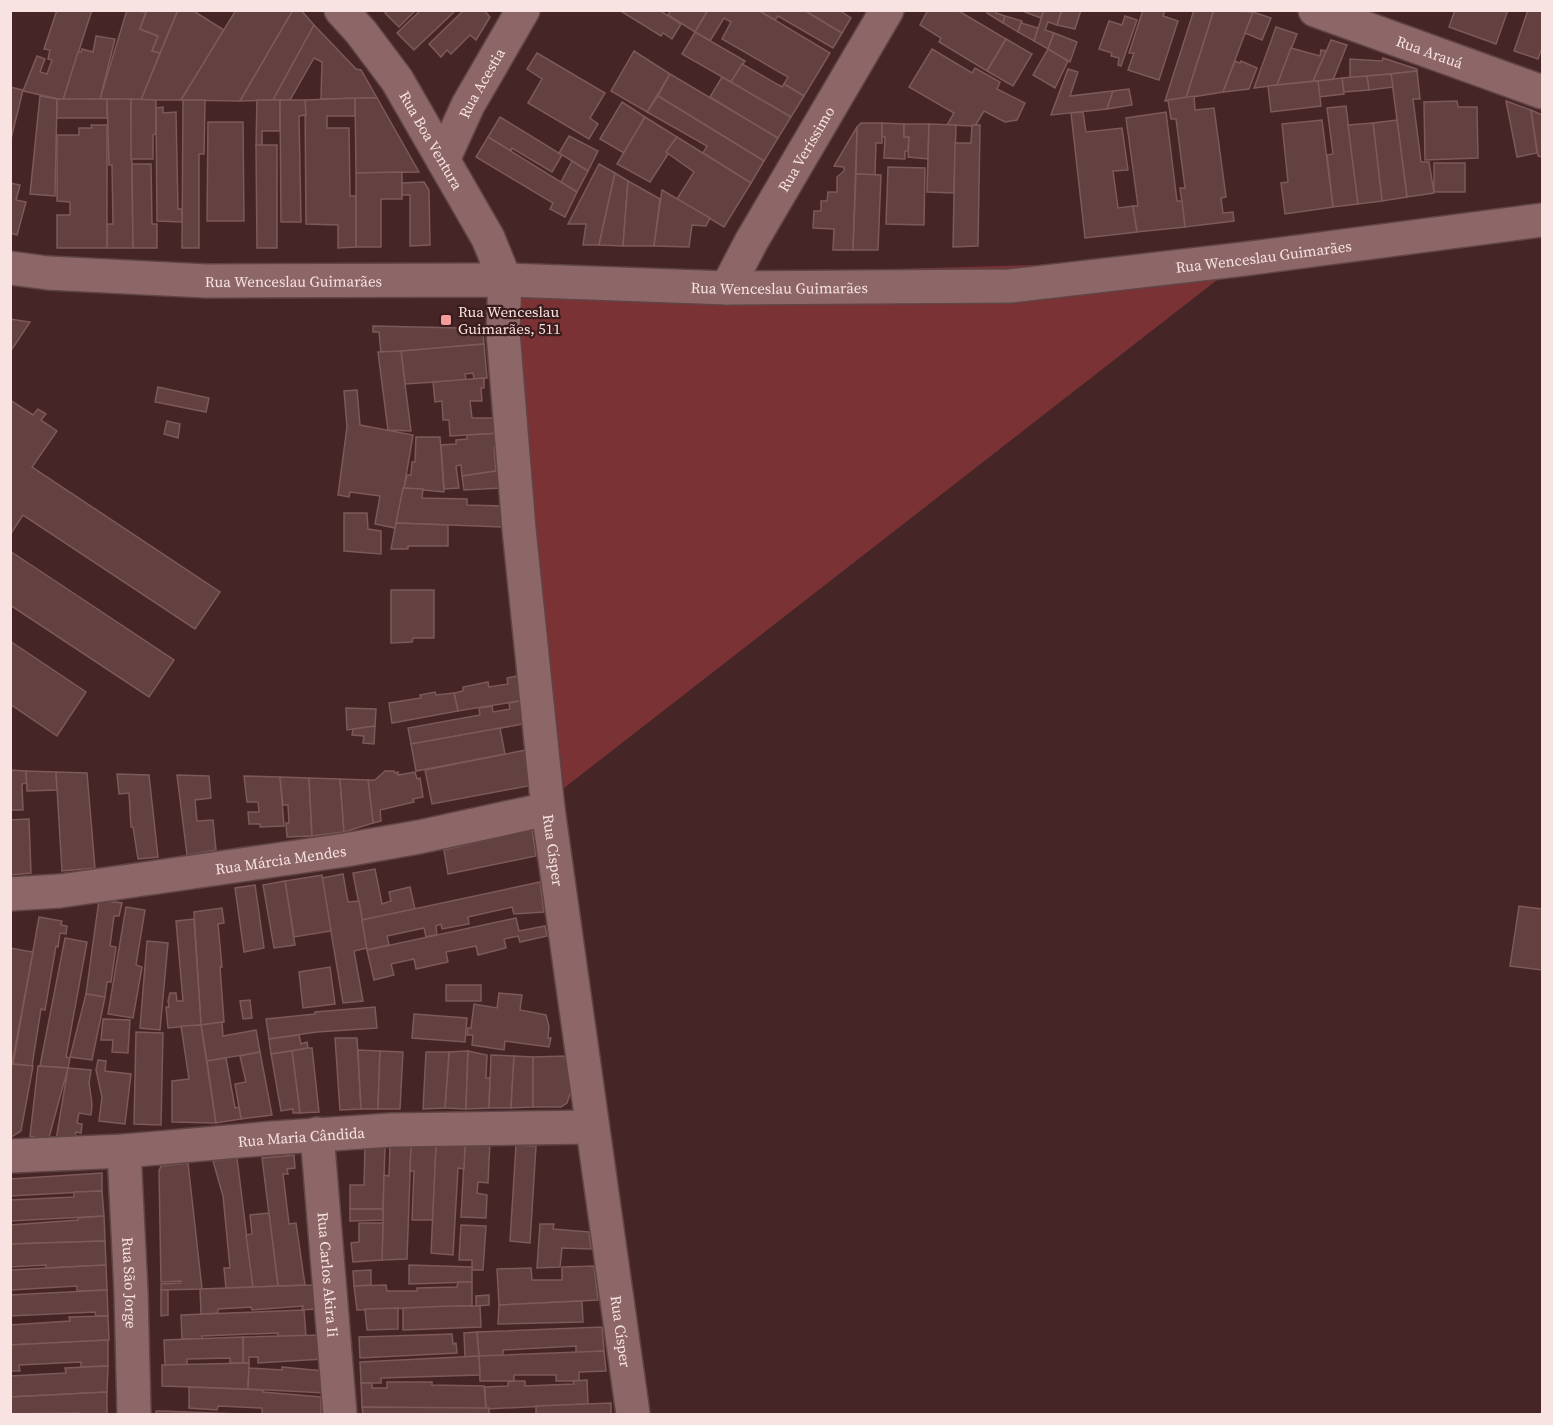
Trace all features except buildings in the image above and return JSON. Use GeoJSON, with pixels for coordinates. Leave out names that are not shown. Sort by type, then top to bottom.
{"type":"FeatureCollection","features":[{"type":"Feature","properties":{"kind":"street","name":"Rua Boa Ventura"},"geometry":{"type":"LineString","coordinates":[[341,10],[361,32],[397,80],[488,238],[505,280]]}},
{"type":"Feature","properties":{"kind":"street","name":"Rua Acestia"},"geometry":{"type":"LineString","coordinates":[[443,160],[468,105],[523,10]]}},
{"type":"Feature","properties":{"kind":"street","name":"Rua Veríssimo"},"geometry":{"type":"LineString","coordinates":[[727,288],[751,242],[887,10]]}},
{"type":"Feature","properties":{"kind":"street","name":"Rua Arauá"},"geometry":{"type":"LineString","coordinates":[[1315,10],[1542,92]]}},
{"type":"Feature","properties":{"kind":"street","name":"Rua Wenceslau Guimarães"},"geometry":{"type":"LineString","coordinates":[[10,268],[48,273],[206,281],[505,280],[727,288],[1010,286],[1244,260],[1542,220]]}},
{"type":"Feature","properties":{"kind":"street","name":"Rua Císper"},"geometry":{"type":"LineString","coordinates":[[505,280],[504,332],[517,494],[548,809],[633,1414]]}},
{"type":"Feature","properties":{"kind":"street","name":"Rua Márcia Mendes"},"geometry":{"type":"LineString","coordinates":[[10,894],[60,891],[345,850],[419,837],[548,809]]}},
{"type":"Feature","properties":{"kind":"street","name":"Rua Maria Cândida"},"geometry":{"type":"LineString","coordinates":[[10,1156],[124,1151],[317,1134],[391,1130],[592,1127]]}},
{"type":"Feature","properties":{"kind":"street","name":"Rua Carlos Akira Ii"},"geometry":{"type":"LineString","coordinates":[[317,1134],[340,1414]]}},
{"type":"Feature","properties":{"kind":"street","name":"Rua São Jorge"},"geometry":{"type":"LineString","coordinates":[[124,1151],[132,1292],[134,1414]]}},
{"type":"Feature","properties":{"kind":"shaded area"},"geometry":{"type":"Polygon","coordinates":[[[1244,259],[564,788],[505,280],[1244,259]]]}},
{"type":"Feature","properties":{"kind":"place","name":"Rua Wenceslau Guimarães, 511"},"geometry":{"type":"Point","coordinates":[446,320]}}]}
